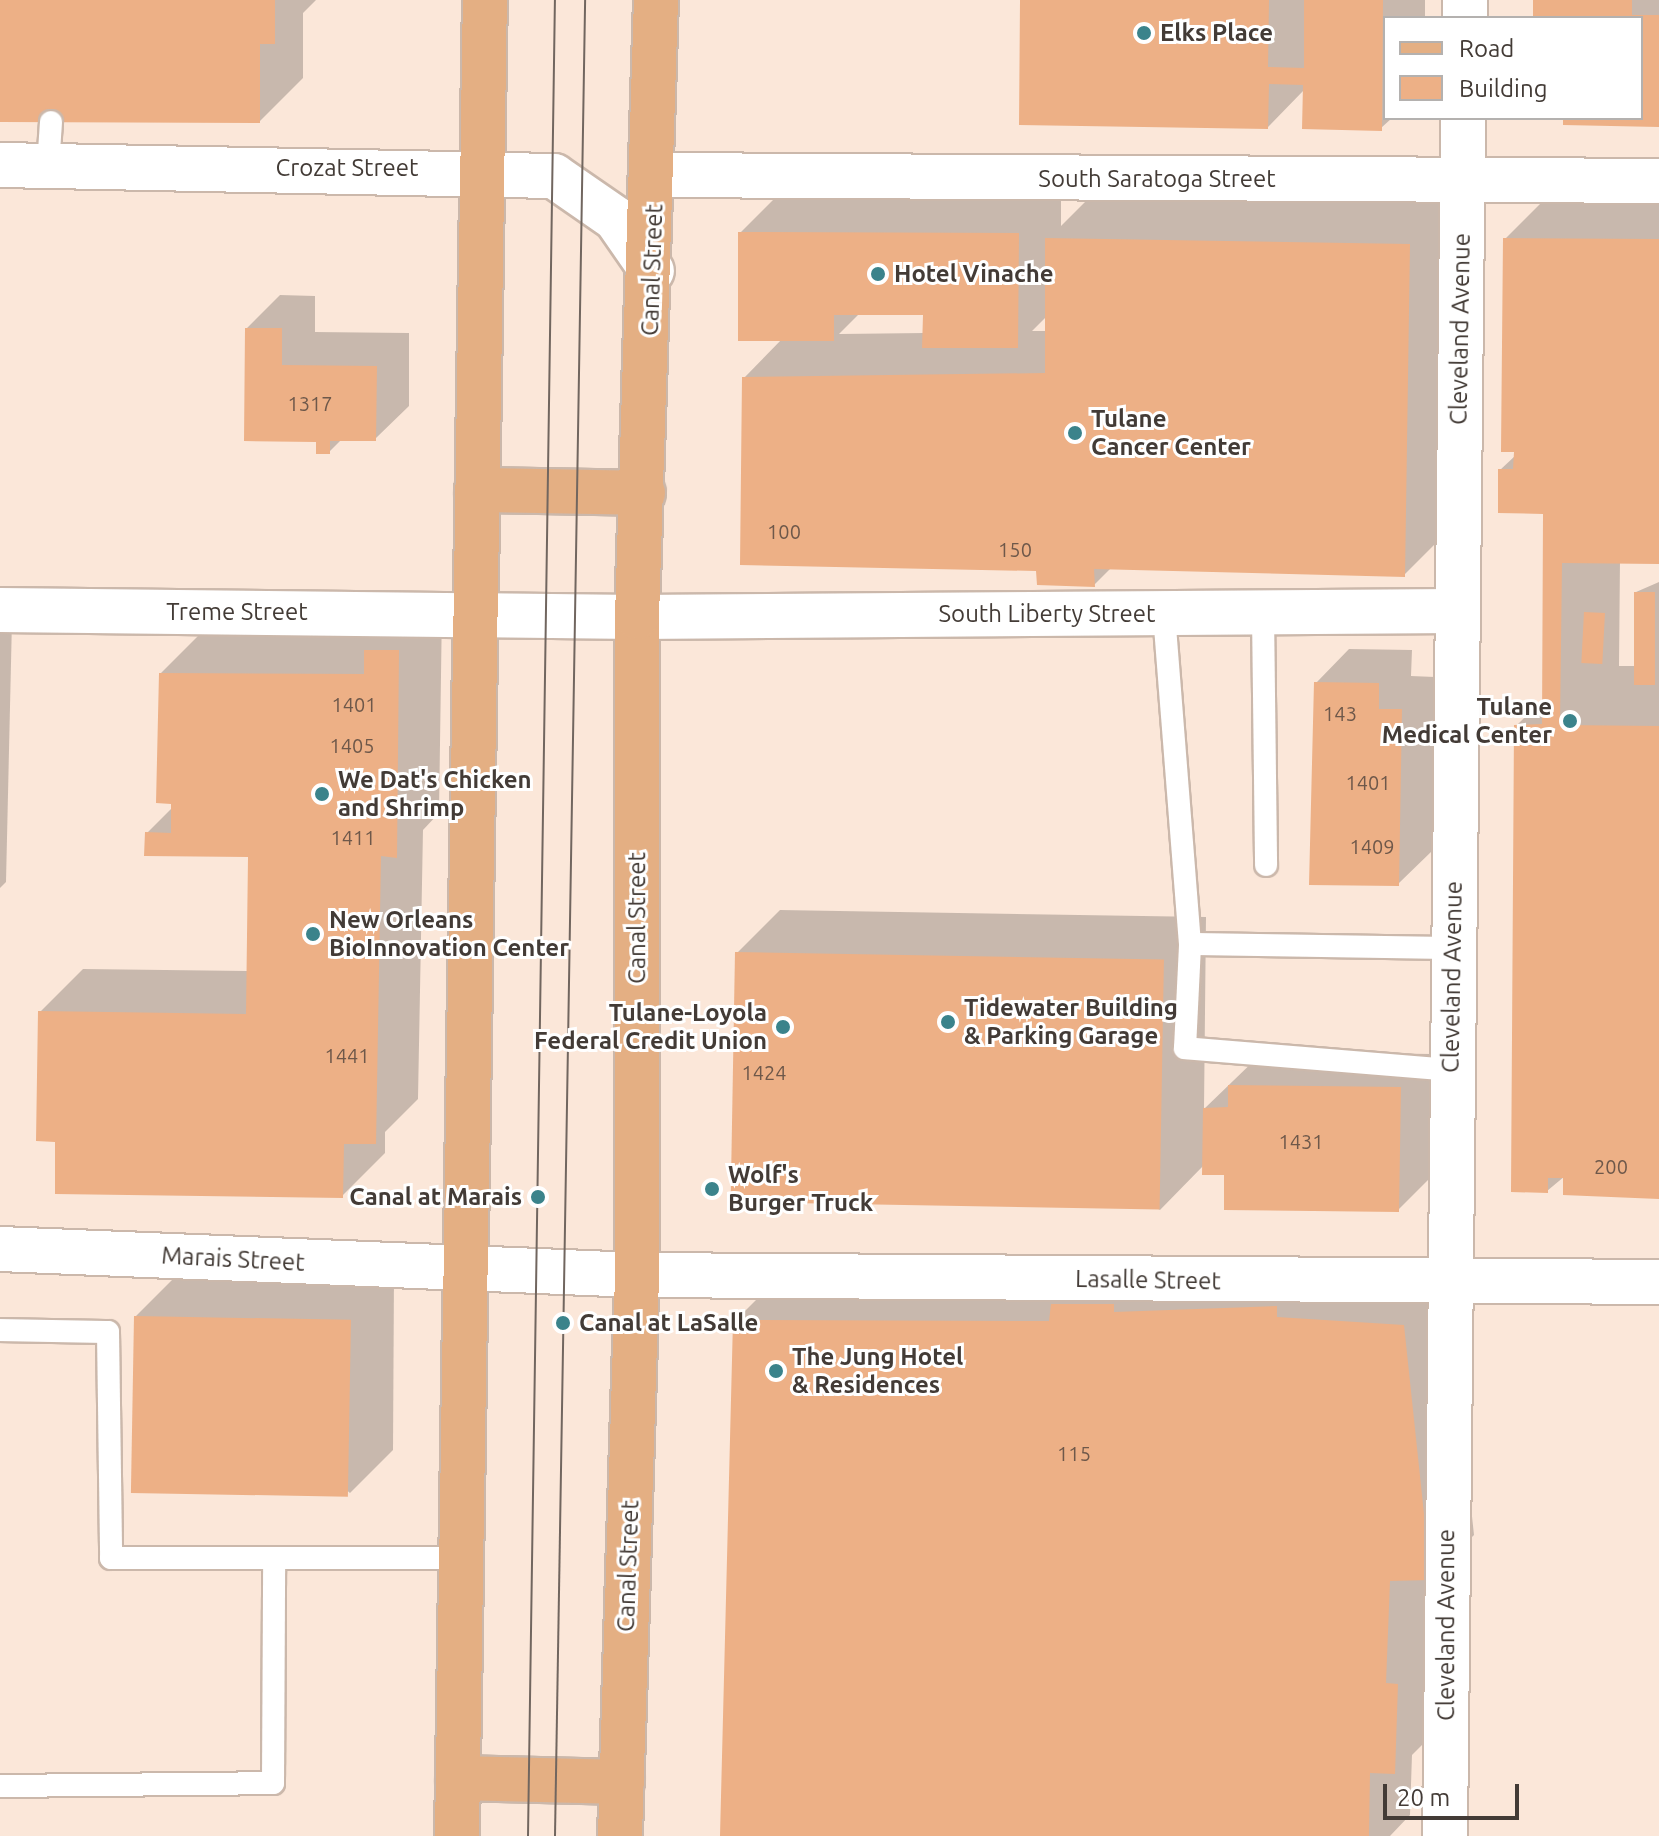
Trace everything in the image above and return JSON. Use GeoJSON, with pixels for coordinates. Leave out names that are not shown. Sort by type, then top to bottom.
{"type":"FeatureCollection","features":[{"type":"Feature","properties":{"kind":"main road"},"geometry":{"type":"LineString","coordinates":[[457,1836],[485,0]]}},
{"type":"Feature","properties":{"kind":"main road","name":"Canal Street"},"geometry":{"type":"LineString","coordinates":[[620,1836],[637,1275],[637,617],[656,175],[656,0]]}},
{"type":"Feature","properties":{"kind":"main road"},"geometry":{"type":"LineString","coordinates":[[477,490],[643,493]]}},
{"type":"Feature","properties":{"kind":"main road"},"geometry":{"type":"LineString","coordinates":[[458,1778],[622,1782]]}},
{"type":"Feature","properties":{"kind":"street","name":"Cleveland Avenue"},"geometry":{"type":"LineString","coordinates":[[1445,1836],[1463,120]]}},
{"type":"Feature","properties":{"kind":"street","name":"Crozat Street"},"geometry":{"type":"LineString","coordinates":[[0,165],[482,170],[554,176],[579,187],[616,219],[652,271]]}},
{"type":"Feature","properties":{"kind":"street","name":"South Saratoga Street"},"geometry":{"type":"LineString","coordinates":[[656,175],[1659,181]]}},
{"type":"Feature","properties":{"kind":"street","name":"Treme Street"},"geometry":{"type":"LineString","coordinates":[[0,610],[637,617]]}},
{"type":"Feature","properties":{"kind":"street","name":"South Liberty Street"},"geometry":{"type":"LineString","coordinates":[[637,617],[1457,611]]}},
{"type":"Feature","properties":{"kind":"street","name":"Marais Street"},"geometry":{"type":"LineString","coordinates":[[0,1249],[637,1275]]}},
{"type":"Feature","properties":{"kind":"street","name":"Lasalle Street"},"geometry":{"type":"LineString","coordinates":[[637,1275],[1449,1283],[1659,1282]]}},
{"type":"Feature","properties":{"kind":"lane"},"geometry":{"type":"LineString","coordinates":[[48,166],[51,122]]}},
{"type":"Feature","properties":{"kind":"lane"},"geometry":{"type":"LineString","coordinates":[[1263,613],[1266,865]]}},
{"type":"Feature","properties":{"kind":"lane"},"geometry":{"type":"LineString","coordinates":[[1164,614],[1190,944],[1185,1048],[1451,1070]]}},
{"type":"Feature","properties":{"kind":"lane"},"geometry":{"type":"LineString","coordinates":[[1190,944],[1453,948]]}},
{"type":"Feature","properties":{"kind":"lane"},"geometry":{"type":"LineString","coordinates":[[0,1330],[108,1332],[111,1558],[461,1558]]}},
{"type":"Feature","properties":{"kind":"lane"},"geometry":{"type":"LineString","coordinates":[[0,1786],[273,1783],[274,1558]]}},
{"type":"Feature","properties":{"kind":"building"},"geometry":{"type":"Polygon","coordinates":[[[0,0],[275,0],[275,44],[260,44],[260,123],[0,122],[0,0]]]}},
{"type":"Feature","properties":{"kind":"building","name":"Elks Place"},"geometry":{"type":"Polygon","coordinates":[[[1020,0],[1269,0],[1268,67],[1304,68],[1304,0],[1383,0],[1382,131],[1302,129],[1303,85],[1269,84],[1268,129],[1019,125],[1020,0]]]}},
{"type":"Feature","properties":{"kind":"building"},"geometry":{"type":"Polygon","coordinates":[[[1533,0],[1632,0],[1632,15],[1659,15],[1659,127],[1563,125],[1563,120],[1643,120],[1643,16],[1533,16],[1533,0]]]}},
{"type":"Feature","properties":{"kind":"building","name":"Hotel Vinache"},"geometry":{"type":"Polygon","coordinates":[[[738,232],[1019,233],[1018,348],[922,348],[923,315],[834,315],[834,341],[738,341],[738,232]]]}},
{"type":"Feature","properties":{"kind":"building","name":"Tulane Cancer Center"},"geometry":{"type":"Polygon","coordinates":[[[1045,238],[1410,244],[1405,577],[1094,569],[1095,587],[1037,585],[1036,571],[740,565],[742,377],[1045,373],[1045,238]]]}},
{"type":"Feature","properties":{"kind":"building","name":"Tulane Medical Center"},"geometry":{"type":"Polygon","coordinates":[[[1503,238],[1659,239],[1659,564],[1562,563],[1560,725],[1659,726],[1659,1199],[1563,1195],[1563,1178],[1548,1178],[1548,1193],[1511,1192],[1514,725],[1542,724],[1543,514],[1498,513],[1498,469],[1513,469],[1514,452],[1501,452],[1503,238]]]}},
{"type":"Feature","properties":{"kind":"building"},"geometry":{"type":"Polygon","coordinates":[[[245,328],[282,328],[282,365],[377,366],[376,441],[330,441],[330,454],[316,454],[316,442],[244,441],[245,328]]]}},
{"type":"Feature","properties":{"kind":"building"},"geometry":{"type":"Polygon","coordinates":[[[1634,592],[1655,592],[1655,685],[1634,685],[1634,592]]]}},
{"type":"Feature","properties":{"kind":"building"},"geometry":{"type":"Polygon","coordinates":[[[1584,612],[1605,613],[1602,664],[1581,663],[1584,612]]]}},
{"type":"Feature","properties":{"kind":"building","name":"New Orleans BioInnovation Center"},"geometry":{"type":"Polygon","coordinates":[[[364,650],[399,650],[397,858],[381,856],[376,1144],[344,1144],[343,1198],[55,1194],[55,1142],[36,1141],[38,1011],[246,1014],[248,857],[144,856],[145,832],[171,833],[171,804],[156,803],[159,673],[364,674],[364,650]]]}},
{"type":"Feature","properties":{"kind":"building"},"geometry":{"type":"Polygon","coordinates":[[[1314,682],[1379,683],[1379,709],[1402,709],[1399,886],[1309,885],[1314,682]]]}},
{"type":"Feature","properties":{"kind":"building","name":"Tidewater Building & Parking Garage"},"geometry":{"type":"Polygon","coordinates":[[[735,952],[1164,959],[1160,1209],[731,1202],[735,952]]]}},
{"type":"Feature","properties":{"kind":"building"},"geometry":{"type":"Polygon","coordinates":[[[1228,1085],[1401,1087],[1399,1212],[1224,1210],[1224,1175],[1202,1175],[1203,1108],[1228,1107],[1228,1085]]]}},
{"type":"Feature","properties":{"kind":"building"},"geometry":{"type":"Polygon","coordinates":[[[1051,1304],[1114,1304],[1114,1312],[1277,1306],[1277,1317],[1404,1325],[1431,1580],[1390,1581],[1386,1683],[1398,1684],[1395,1774],[1370,1773],[1369,1836],[720,1836],[733,1320],[1049,1321],[1051,1304]]]}},
{"type":"Feature","properties":{"kind":"building"},"geometry":{"type":"Polygon","coordinates":[[[134,1316],[351,1320],[348,1497],[131,1493],[134,1316]]]}},
{"type":"Feature","properties":{"kind":"tram line"},"geometry":{"type":"LineString","coordinates":[[528,1836],[555,0]]}},
{"type":"Feature","properties":{"kind":"tram line"},"geometry":{"type":"LineString","coordinates":[[555,1836],[585,0]]}},
{"type":"Feature","properties":{"kind":"place","name":"Elks Place"},"geometry":{"type":"Point","coordinates":[1144,33]}},
{"type":"Feature","properties":{"kind":"place","name":"Hotel Vinache"},"geometry":{"type":"Point","coordinates":[878,274]}},
{"type":"Feature","properties":{"kind":"place","name":"Tulane Cancer Center"},"geometry":{"type":"Point","coordinates":[1075,433]}},
{"type":"Feature","properties":{"kind":"place","name":"Tulane Medical Center"},"geometry":{"type":"Point","coordinates":[1570,721]}},
{"type":"Feature","properties":{"kind":"place","name":"We Dat's Chicken and Shrimp"},"geometry":{"type":"Point","coordinates":[322,794]}},
{"type":"Feature","properties":{"kind":"place","name":"New Orleans BioInnovation Center"},"geometry":{"type":"Point","coordinates":[313,934]}},
{"type":"Feature","properties":{"kind":"place","name":"Tidewater Building & Parking Garage"},"geometry":{"type":"Point","coordinates":[948,1022]}},
{"type":"Feature","properties":{"kind":"place","name":"Tulane-Loyola Federal Credit Union"},"geometry":{"type":"Point","coordinates":[783,1027]}},
{"type":"Feature","properties":{"kind":"place","name":"Wolf's Burger Truck"},"geometry":{"type":"Point","coordinates":[712,1189]}},
{"type":"Feature","properties":{"kind":"place","name":"Canal at Marais"},"geometry":{"type":"Point","coordinates":[538,1197]}},
{"type":"Feature","properties":{"kind":"place","name":"Canal at LaSalle"},"geometry":{"type":"Point","coordinates":[563,1323]}},
{"type":"Feature","properties":{"kind":"place","name":"The Jung Hotel & Residences"},"geometry":{"type":"Point","coordinates":[776,1371]}}]}
